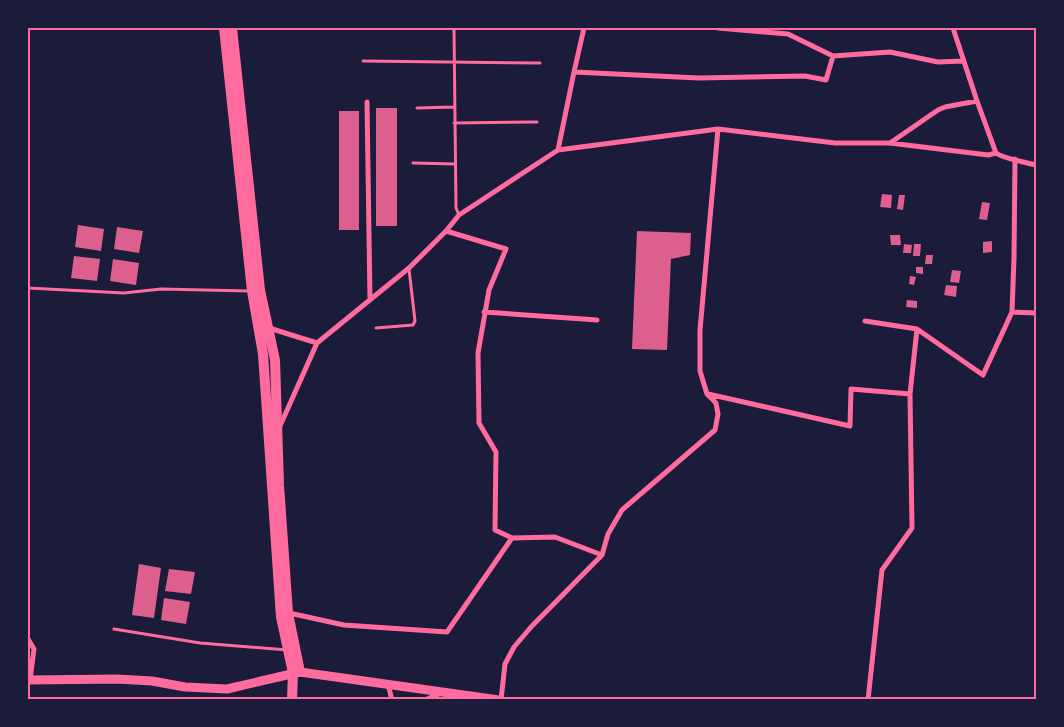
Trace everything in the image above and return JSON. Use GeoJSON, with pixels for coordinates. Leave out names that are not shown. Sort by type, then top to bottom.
{"type":"FeatureCollection","features":[{"type":"Feature","properties":{"kind":"main road"},"geometry":{"type":"LineString","coordinates":[[224,28],[252,291],[262,354],[282,617],[288,650],[297,672]]}},
{"type":"Feature","properties":{"kind":"main road"},"geometry":{"type":"LineString","coordinates":[[232,28],[260,290],[275,360],[279,485],[288,613],[297,672],[292,700]]}},
{"type":"Feature","properties":{"kind":"main road"},"geometry":{"type":"LineString","coordinates":[[29,680],[117,679],[152,681],[185,687],[227,689],[297,672],[500,700]]}},
{"type":"Feature","properties":{"kind":"street"},"geometry":{"type":"LineString","coordinates":[[558,150],[584,28]]}},
{"type":"Feature","properties":{"kind":"street"},"geometry":{"type":"LineString","coordinates":[[718,28],[788,34],[833,56],[890,52],[938,62],[963,61]]}},
{"type":"Feature","properties":{"kind":"street"},"geometry":{"type":"LineString","coordinates":[[953,28],[996,153],[1001,157],[1036,165]]}},
{"type":"Feature","properties":{"kind":"street"},"geometry":{"type":"LineString","coordinates":[[574,72],[699,78],[805,76],[826,80],[833,56]]}},
{"type":"Feature","properties":{"kind":"street"},"geometry":{"type":"LineString","coordinates":[[890,144],[938,110],[977,101]]}},
{"type":"Feature","properties":{"kind":"street"},"geometry":{"type":"LineString","coordinates":[[367,102],[370,300]]}},
{"type":"Feature","properties":{"kind":"street"},"geometry":{"type":"LineString","coordinates":[[278,428],[317,343],[409,268],[459,216],[558,150],[718,129],[835,143],[890,144],[988,155],[996,153]]}},
{"type":"Feature","properties":{"kind":"street"},"geometry":{"type":"LineString","coordinates":[[500,700],[505,664],[514,647],[531,627],[602,555],[608,534],[622,510],[715,430],[718,414],[716,403],[707,394],[700,371],[700,330],[718,129]]}},
{"type":"Feature","properties":{"kind":"street"},"geometry":{"type":"LineString","coordinates":[[865,321],[917,330],[983,375],[1012,312],[1015,159]]}},
{"type":"Feature","properties":{"kind":"street"},"geometry":{"type":"LineString","coordinates":[[446,231],[506,249],[489,290],[478,353],[479,422],[496,452],[495,530],[512,538],[555,537],[602,555]]}},
{"type":"Feature","properties":{"kind":"street"},"geometry":{"type":"LineString","coordinates":[[484,312],[597,320]]}},
{"type":"Feature","properties":{"kind":"street"},"geometry":{"type":"LineString","coordinates":[[1012,312],[1036,313]]}},
{"type":"Feature","properties":{"kind":"street"},"geometry":{"type":"LineString","coordinates":[[269,328],[317,343]]}},
{"type":"Feature","properties":{"kind":"street"},"geometry":{"type":"LineString","coordinates":[[868,700],[882,570],[912,528],[910,394],[917,330]]}},
{"type":"Feature","properties":{"kind":"street"},"geometry":{"type":"LineString","coordinates":[[707,394],[850,426],[851,389],[910,394]]}},
{"type":"Feature","properties":{"kind":"street"},"geometry":{"type":"LineString","coordinates":[[288,613],[344,625],[446,632],[512,538]]}},
{"type":"Feature","properties":{"kind":"street"},"geometry":{"type":"LineString","coordinates":[[28,639],[34,649],[29,680]]}},
{"type":"Feature","properties":{"kind":"street"},"geometry":{"type":"LineString","coordinates":[[388,684],[392,700]]}},
{"type":"Feature","properties":{"kind":"street"},"geometry":{"type":"LineString","coordinates":[[425,700],[442,692]]}},
{"type":"Feature","properties":{"kind":"lane"},"geometry":{"type":"LineString","coordinates":[[454,28],[456,208],[459,216]]}},
{"type":"Feature","properties":{"kind":"lane"},"geometry":{"type":"LineString","coordinates":[[363,61],[540,63]]}},
{"type":"Feature","properties":{"kind":"lane"},"geometry":{"type":"LineString","coordinates":[[417,108],[454,108]]}},
{"type":"Feature","properties":{"kind":"lane"},"geometry":{"type":"LineString","coordinates":[[454,123],[537,122]]}},
{"type":"Feature","properties":{"kind":"lane"},"geometry":{"type":"LineString","coordinates":[[413,164],[455,164]]}},
{"type":"Feature","properties":{"kind":"lane"},"geometry":{"type":"LineString","coordinates":[[376,328],[413,325],[415,321],[409,268]]}},
{"type":"Feature","properties":{"kind":"lane"},"geometry":{"type":"LineString","coordinates":[[28,288],[124,293],[161,289],[252,291]]}},
{"type":"Feature","properties":{"kind":"lane"},"geometry":{"type":"LineString","coordinates":[[114,629],[200,643],[288,650]]}},
{"type":"Feature","properties":{"kind":"building"},"geometry":{"type":"Polygon","coordinates":[[[376,108],[397,108],[397,226],[376,226],[376,108]]]}},
{"type":"Feature","properties":{"kind":"building"},"geometry":{"type":"Polygon","coordinates":[[[339,111],[359,111],[359,230],[339,230],[339,111]]]}},
{"type":"Feature","properties":{"kind":"building"},"geometry":{"type":"Polygon","coordinates":[[[882,194],[892,195],[891,208],[880,207],[882,194]]]}},
{"type":"Feature","properties":{"kind":"building"},"geometry":{"type":"Polygon","coordinates":[[[899,195],[905,195],[903,210],[897,209],[899,195]]]}},
{"type":"Feature","properties":{"kind":"building"},"geometry":{"type":"Polygon","coordinates":[[[982,202],[990,203],[987,220],[979,219],[982,202]]]}},
{"type":"Feature","properties":{"kind":"building"},"geometry":{"type":"Polygon","coordinates":[[[78,225],[104,229],[101,251],[75,247],[78,225]]]}},
{"type":"Feature","properties":{"kind":"building"},"geometry":{"type":"Polygon","coordinates":[[[117,227],[143,231],[139,253],[114,249],[117,227]]]}},
{"type":"Feature","properties":{"kind":"building"},"geometry":{"type":"Polygon","coordinates":[[[637,231],[691,233],[690,255],[671,259],[667,350],[632,349],[637,231]]]}},
{"type":"Feature","properties":{"kind":"building"},"geometry":{"type":"Polygon","coordinates":[[[890,235],[900,235],[901,245],[891,245],[890,235]]]}},
{"type":"Feature","properties":{"kind":"building"},"geometry":{"type":"Polygon","coordinates":[[[992,241],[992,252],[983,253],[983,242],[992,241]]]}},
{"type":"Feature","properties":{"kind":"building"},"geometry":{"type":"Polygon","coordinates":[[[904,244],[912,245],[911,253],[903,253],[904,244]]]}},
{"type":"Feature","properties":{"kind":"building"},"geometry":{"type":"Polygon","coordinates":[[[914,244],[921,244],[920,256],[913,256],[914,244]]]}},
{"type":"Feature","properties":{"kind":"building"},"geometry":{"type":"Polygon","coordinates":[[[926,255],[933,255],[932,264],[925,264],[926,255]]]}},
{"type":"Feature","properties":{"kind":"building"},"geometry":{"type":"Polygon","coordinates":[[[74,256],[100,259],[97,281],[71,278],[74,256]]]}},
{"type":"Feature","properties":{"kind":"building"},"geometry":{"type":"Polygon","coordinates":[[[113,259],[139,263],[136,285],[110,281],[113,259]]]}},
{"type":"Feature","properties":{"kind":"building"},"geometry":{"type":"Polygon","coordinates":[[[916,267],[923,267],[923,274],[916,273],[916,267]]]}},
{"type":"Feature","properties":{"kind":"building"},"geometry":{"type":"Polygon","coordinates":[[[952,270],[961,271],[959,283],[950,282],[952,270]]]}},
{"type":"Feature","properties":{"kind":"building"},"geometry":{"type":"Polygon","coordinates":[[[910,276],[916,277],[914,285],[909,284],[910,276]]]}},
{"type":"Feature","properties":{"kind":"building"},"geometry":{"type":"Polygon","coordinates":[[[946,285],[957,286],[956,297],[944,295],[946,285]]]}},
{"type":"Feature","properties":{"kind":"building"},"geometry":{"type":"Polygon","coordinates":[[[907,300],[917,301],[917,308],[906,307],[907,300]]]}},
{"type":"Feature","properties":{"kind":"building"},"geometry":{"type":"Polygon","coordinates":[[[139,564],[161,568],[154,618],[132,615],[139,564]]]}},
{"type":"Feature","properties":{"kind":"building"},"geometry":{"type":"Polygon","coordinates":[[[169,569],[195,572],[191,594],[165,591],[169,569]]]}},
{"type":"Feature","properties":{"kind":"building"},"geometry":{"type":"Polygon","coordinates":[[[164,598],[190,602],[186,624],[161,620],[164,598]]]}}]}
